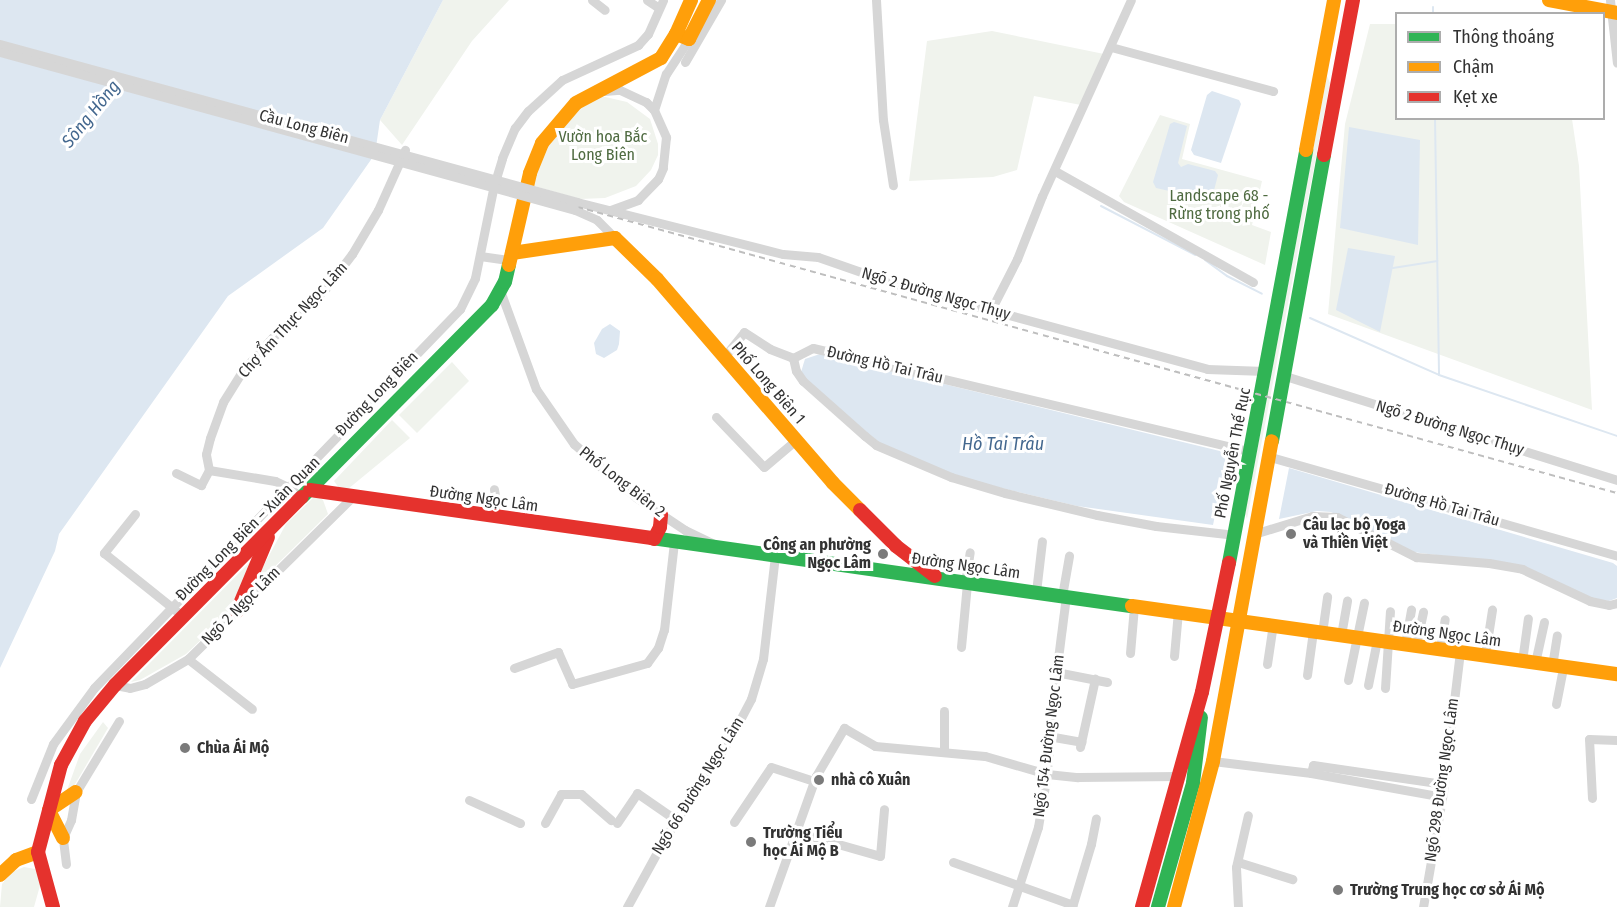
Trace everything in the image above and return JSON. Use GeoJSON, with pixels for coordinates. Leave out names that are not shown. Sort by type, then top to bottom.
{"type":"FeatureCollection","features":[{"type":"Feature","properties":{"kind":"main road"},"geometry":{"type":"LineString","coordinates":[[682,37],[691,0]]}},
{"type":"Feature","properties":{"kind":"main road"},"geometry":{"type":"LineString","coordinates":[[661,58],[682,37],[709,0]]}},
{"type":"Feature","properties":{"kind":"main road","name":"Phố Nguyễn Thế Rục"},"geometry":{"type":"LineString","coordinates":[[1142,907],[1202,692],[1219,616],[1334,0]]}},
{"type":"Feature","properties":{"kind":"main road","name":"Phố Nguyễn Thế Rục"},"geometry":{"type":"LineString","coordinates":[[1174,907],[1213,761],[1237,618],[1353,0]]}},
{"type":"Feature","properties":{"kind":"main road"},"geometry":{"type":"LineString","coordinates":[[1549,0],[1613,8]]}},
{"type":"Feature","properties":{"kind":"main road","name":"Đường Long Biên – Xuân Quan"},"geometry":{"type":"LineString","coordinates":[[38,852],[67,752],[99,692],[115,686],[482,317],[501,293],[530,173],[542,143],[576,104],[661,58]]}},
{"type":"Feature","properties":{"kind":"main road"},"geometry":{"type":"LineString","coordinates":[[511,257],[615,238]]}},
{"type":"Feature","properties":{"kind":"main road","name":"Phố Long Biên 1"},"geometry":{"type":"LineString","coordinates":[[615,238],[657,279],[796,441],[896,546],[938,578]]}},
{"type":"Feature","properties":{"kind":"main road","name":"Đường Ngọc Lâm"},"geometry":{"type":"LineString","coordinates":[[306,494],[352,497],[1134,606],[1237,618],[1357,638],[1617,674]]}},
{"type":"Feature","properties":{"kind":"main road"},"geometry":{"type":"LineString","coordinates":[[654,539],[660,527],[661,515]]}},
{"type":"Feature","properties":{"kind":"main road"},"geometry":{"type":"LineString","coordinates":[[237,611],[271,529]]}},
{"type":"Feature","properties":{"kind":"main road"},"geometry":{"type":"LineString","coordinates":[[890,572],[895,560],[896,546]]}},
{"type":"Feature","properties":{"kind":"main road"},"geometry":{"type":"LineString","coordinates":[[1198,757],[1202,692]]}},
{"type":"Feature","properties":{"kind":"main road"},"geometry":{"type":"LineString","coordinates":[[1158,907],[1198,757],[1223,696]]}},
{"type":"Feature","properties":{"kind":"main road"},"geometry":{"type":"LineString","coordinates":[[63,838],[49,810],[76,792]]}},
{"type":"Feature","properties":{"kind":"main road"},"geometry":{"type":"LineString","coordinates":[[0,875],[16,860],[38,852],[53,907]]}},
{"type":"Feature","properties":{"kind":"main road"},"geometry":{"type":"LineString","coordinates":[[42,907],[49,888]]}},
{"type":"Feature","properties":{"kind":"street"},"geometry":{"type":"LineString","coordinates":[[592,0],[605,10]]}},
{"type":"Feature","properties":{"kind":"street"},"geometry":{"type":"LineString","coordinates":[[647,0],[661,4]]}},
{"type":"Feature","properties":{"kind":"street"},"geometry":{"type":"LineString","coordinates":[[685,62],[721,0]]}},
{"type":"Feature","properties":{"kind":"street"},"geometry":{"type":"LineString","coordinates":[[876,0],[883,120],[893,185]]}},
{"type":"Feature","properties":{"kind":"street"},"geometry":{"type":"LineString","coordinates":[[991,310],[1131,0]]}},
{"type":"Feature","properties":{"kind":"street","name":"Đường Long Biên"},"geometry":{"type":"LineString","coordinates":[[31,799],[42,766],[60,733],[172,608],[460,309],[472,289],[494,185],[515,128],[528,111],[562,80],[638,45],[648,34],[661,4]]}},
{"type":"Feature","properties":{"kind":"street"},"geometry":{"type":"LineString","coordinates":[[1613,8],[1617,63]]}},
{"type":"Feature","properties":{"kind":"street"},"geometry":{"type":"LineString","coordinates":[[654,110],[682,37]]}},
{"type":"Feature","properties":{"kind":"street","name":"Cầu Long Biên"},"geometry":{"type":"LineString","coordinates":[[0,44],[576,206]]}},
{"type":"Feature","properties":{"kind":"street"},"geometry":{"type":"LineString","coordinates":[[1111,48],[1273,91]]}},
{"type":"Feature","properties":{"kind":"street","name":"Cầu Long Biên"},"geometry":{"type":"LineString","coordinates":[[0,52],[576,206],[608,210]]}},
{"type":"Feature","properties":{"kind":"street"},"geometry":{"type":"LineString","coordinates":[[661,58],[666,74]]}},
{"type":"Feature","properties":{"kind":"street"},"geometry":{"type":"LineString","coordinates":[[597,91],[620,90],[631,93],[654,110],[666,137],[663,168],[658,179],[638,200],[608,210]]}},
{"type":"Feature","properties":{"kind":"street","name":"Chợ Ẩm Thực Ngọc Lâm"},"geometry":{"type":"LineString","coordinates":[[209,470],[206,454],[210,438],[223,402],[232,387],[260,351],[312,303],[341,270],[378,210],[405,150]]}},
{"type":"Feature","properties":{"kind":"street"},"geometry":{"type":"LineString","coordinates":[[1055,171],[1253,282]]}},
{"type":"Feature","properties":{"kind":"street","name":"Phố Long Biên 1"},"geometry":{"type":"LineString","coordinates":[[576,206],[597,220],[615,238]]}},
{"type":"Feature","properties":{"kind":"street","name":"Ngõ 2 Đường Ngọc Thụy"},"geometry":{"type":"LineString","coordinates":[[608,210],[783,254],[818,257],[895,284],[1207,369],[1265,371]]}},
{"type":"Feature","properties":{"kind":"street"},"geometry":{"type":"LineString","coordinates":[[480,256],[511,257]]}},
{"type":"Feature","properties":{"kind":"street","name":"Phố Long Biên 2"},"geometry":{"type":"LineString","coordinates":[[501,293],[536,388],[558,423],[586,455],[661,515],[724,549]]}},
{"type":"Feature","properties":{"kind":"street"},"geometry":{"type":"LineString","coordinates":[[724,357],[744,332],[770,349],[793,358],[796,371],[803,381],[876,445],[951,477],[1005,494],[1097,514],[1156,526],[1235,535]]}},
{"type":"Feature","properties":{"kind":"street","name":"Đường Hồ Tai Trâu"},"geometry":{"type":"LineString","coordinates":[[793,358],[813,348],[1250,452]]}},
{"type":"Feature","properties":{"kind":"street","name":"Ngõ 2 Đường Ngọc Thụy"},"geometry":{"type":"LineString","coordinates":[[1282,375],[1617,480]]}},
{"type":"Feature","properties":{"kind":"street"},"geometry":{"type":"LineString","coordinates":[[716,417],[764,467],[796,441]]}},
{"type":"Feature","properties":{"kind":"street","name":"Đường Hồ Tai Trâu"},"geometry":{"type":"LineString","coordinates":[[1268,456],[1617,556]]}},
{"type":"Feature","properties":{"kind":"street"},"geometry":{"type":"LineString","coordinates":[[176,473],[201,484],[209,470],[275,481],[306,494]]}},
{"type":"Feature","properties":{"kind":"street"},"geometry":{"type":"LineString","coordinates":[[493,517],[496,502],[494,489]]}},
{"type":"Feature","properties":{"kind":"street","name":"Ngõ 2 Ngọc Lâm"},"geometry":{"type":"LineString","coordinates":[[115,686],[130,688],[145,684],[188,659],[352,497]]}},
{"type":"Feature","properties":{"kind":"street"},"geometry":{"type":"LineString","coordinates":[[135,514],[104,553],[184,617]]}},
{"type":"Feature","properties":{"kind":"street"},"geometry":{"type":"LineString","coordinates":[[1253,534],[1312,516],[1336,517],[1416,557],[1477,561],[1522,569],[1590,601],[1609,605],[1617,603]]}},
{"type":"Feature","properties":{"kind":"street"},"geometry":{"type":"LineString","coordinates":[[1036,592],[1042,541]]}},
{"type":"Feature","properties":{"kind":"street"},"geometry":{"type":"LineString","coordinates":[[514,668],[558,652],[572,684],[646,663],[653,657],[664,630],[674,542]]}},
{"type":"Feature","properties":{"kind":"street"},"geometry":{"type":"LineString","coordinates":[[962,647],[970,552]]}},
{"type":"Feature","properties":{"kind":"street","name":"Ngõ 66 Đường Ngọc Lâm"},"geometry":{"type":"LineString","coordinates":[[627,907],[676,820],[732,735],[751,699],[763,659],[775,556]]}},
{"type":"Feature","properties":{"kind":"street","name":"Ngõ 154 Đường Ngọc Lâm"},"geometry":{"type":"LineString","coordinates":[[1012,907],[1038,827],[1047,774],[1048,736],[1069,556]]}},
{"type":"Feature","properties":{"kind":"street"},"geometry":{"type":"LineString","coordinates":[[1307,675],[1328,596]]}},
{"type":"Feature","properties":{"kind":"street"},"geometry":{"type":"LineString","coordinates":[[1341,635],[1347,601]]}},
{"type":"Feature","properties":{"kind":"street"},"geometry":{"type":"LineString","coordinates":[[1348,680],[1364,603]]}},
{"type":"Feature","properties":{"kind":"street"},"geometry":{"type":"LineString","coordinates":[[1130,653],[1134,606]]}},
{"type":"Feature","properties":{"kind":"street"},"geometry":{"type":"LineString","coordinates":[[1368,685],[1390,610]]}},
{"type":"Feature","properties":{"kind":"street"},"geometry":{"type":"LineString","coordinates":[[1410,645],[1411,610]]}},
{"type":"Feature","properties":{"kind":"street"},"geometry":{"type":"LineString","coordinates":[[1485,655],[1492,610]]}},
{"type":"Feature","properties":{"kind":"street"},"geometry":{"type":"LineString","coordinates":[[1174,656],[1178,611]]}},
{"type":"Feature","properties":{"kind":"street"},"geometry":{"type":"LineString","coordinates":[[1410,645],[1423,612]]}},
{"type":"Feature","properties":{"kind":"street"},"geometry":{"type":"LineString","coordinates":[[1528,618],[1529,662]]}},
{"type":"Feature","properties":{"kind":"street"},"geometry":{"type":"LineString","coordinates":[[1440,649],[1445,619]]}},
{"type":"Feature","properties":{"kind":"street"},"geometry":{"type":"LineString","coordinates":[[1529,662],[1544,622]]}},
{"type":"Feature","properties":{"kind":"street"},"geometry":{"type":"LineString","coordinates":[[1267,664],[1273,624]]}},
{"type":"Feature","properties":{"kind":"street"},"geometry":{"type":"LineString","coordinates":[[1556,704],[1557,635]]}},
{"type":"Feature","properties":{"kind":"street"},"geometry":{"type":"LineString","coordinates":[[1382,641],[1385,688]]}},
{"type":"Feature","properties":{"kind":"street","name":"Ngõ 298 Đường Ngọc Lâm"},"geometry":{"type":"LineString","coordinates":[[1423,907],[1443,788],[1460,652]]}},
{"type":"Feature","properties":{"kind":"street"},"geometry":{"type":"LineString","coordinates":[[188,659],[252,709]]}},
{"type":"Feature","properties":{"kind":"street"},"geometry":{"type":"LineString","coordinates":[[1056,672],[1107,682]]}},
{"type":"Feature","properties":{"kind":"street"},"geometry":{"type":"LineString","coordinates":[[1048,736],[1081,744],[1095,679]]}},
{"type":"Feature","properties":{"kind":"street"},"geometry":{"type":"LineString","coordinates":[[944,711],[944,750]]}},
{"type":"Feature","properties":{"kind":"street"},"geometry":{"type":"LineString","coordinates":[[66,864],[63,838],[71,820],[76,792],[119,721]]}},
{"type":"Feature","properties":{"kind":"street"},"geometry":{"type":"LineString","coordinates":[[769,907],[814,781],[844,728],[875,746],[915,751],[944,750],[985,756],[1047,774],[1078,777],[1178,776]]}},
{"type":"Feature","properties":{"kind":"street"},"geometry":{"type":"LineString","coordinates":[[1592,798],[1589,739],[1617,740]]}},
{"type":"Feature","properties":{"kind":"street"},"geometry":{"type":"LineString","coordinates":[[1213,761],[1311,773],[1437,796],[1443,788]]}},
{"type":"Feature","properties":{"kind":"street"},"geometry":{"type":"LineString","coordinates":[[734,822],[771,767],[814,781]]}},
{"type":"Feature","properties":{"kind":"street"},"geometry":{"type":"LineString","coordinates":[[545,823],[561,794],[581,794],[614,821],[637,794],[676,820]]}},
{"type":"Feature","properties":{"kind":"street"},"geometry":{"type":"LineString","coordinates":[[469,800],[520,822]]}},
{"type":"Feature","properties":{"kind":"street"},"geometry":{"type":"LineString","coordinates":[[796,831],[880,856],[884,809]]}},
{"type":"Feature","properties":{"kind":"street"},"geometry":{"type":"LineString","coordinates":[[1238,907],[1238,862],[1248,815]]}},
{"type":"Feature","properties":{"kind":"street"},"geometry":{"type":"LineString","coordinates":[[953,862],[1072,906],[1091,844],[1096,818]]}},
{"type":"Feature","properties":{"kind":"street"},"geometry":{"type":"LineString","coordinates":[[1238,862],[1292,879]]}},
{"type":"Feature","properties":{"kind":"green space"},"geometry":{"type":"Polygon","coordinates":[[[443,0],[509,0],[472,41],[402,145],[380,120],[443,0]]]}},
{"type":"Feature","properties":{"kind":"green space"},"geometry":{"type":"Polygon","coordinates":[[[1370,24],[1395,24],[1395,120],[1572,120],[1579,166],[1592,410],[1328,314],[1345,124],[1370,24]]]}},
{"type":"Feature","properties":{"kind":"green space"},"geometry":{"type":"Polygon","coordinates":[[[992,31],[1104,54],[1081,105],[1034,96],[1017,170],[993,177],[909,181],[927,41],[992,31]]]}},
{"type":"Feature","properties":{"kind":"green space"},"geometry":{"type":"Polygon","coordinates":[[[1327,76],[1330,83],[1247,519],[1245,514],[1327,76]]]}},
{"type":"Feature","properties":{"kind":"green space","name":"Vườn hoa Bắc Long Biên"},"geometry":{"type":"Polygon","coordinates":[[[601,96],[627,102],[650,119],[658,144],[658,155],[651,170],[636,186],[605,198],[580,199],[531,185],[558,122],[601,96]]]}},
{"type":"Feature","properties":{"kind":"green space","name":"Landscape 68 - Rừng trong phố"},"geometry":{"type":"Polygon","coordinates":[[[1160,115],[1190,124],[1182,159],[1262,181],[1252,225],[1271,232],[1265,265],[1124,202],[1119,196],[1160,115]]]}},
{"type":"Feature","properties":{"kind":"green space"},"geometry":{"type":"Polygon","coordinates":[[[452,362],[469,381],[417,433],[399,415],[452,362]]]}},
{"type":"Feature","properties":{"kind":"green space"},"geometry":{"type":"Polygon","coordinates":[[[392,420],[410,438],[348,489],[339,488],[334,481],[392,420]]]}},
{"type":"Feature","properties":{"kind":"green space"},"geometry":{"type":"Polygon","coordinates":[[[316,495],[323,500],[328,514],[250,591],[286,524],[316,495]]]}},
{"type":"Feature","properties":{"kind":"green space"},"geometry":{"type":"Polygon","coordinates":[[[256,556],[227,615],[186,654],[140,680],[131,682],[256,556]]]}},
{"type":"Feature","properties":{"kind":"green space"},"geometry":{"type":"Polygon","coordinates":[[[103,722],[108,728],[74,786],[66,793],[80,754],[103,722]]]}},
{"type":"Feature","properties":{"kind":"green space"},"geometry":{"type":"Polygon","coordinates":[[[24,867],[35,869],[41,882],[34,907],[0,907],[2,884],[12,872],[24,867]]]}},
{"type":"Feature","properties":{"kind":"water","name":"Sông Hồng"},"geometry":{"type":"Polygon","coordinates":[[[0,0],[443,0],[380,120],[375,154],[323,228],[228,296],[59,534],[55,551],[0,668],[0,0]]]}},
{"type":"Feature","properties":{"kind":"water"},"geometry":{"type":"Polygon","coordinates":[[[1212,91],[1239,100],[1241,104],[1221,163],[1194,155],[1191,150],[1207,95],[1212,91]]]}},
{"type":"Feature","properties":{"kind":"water"},"geometry":{"type":"Polygon","coordinates":[[[1174,122],[1187,126],[1178,163],[1181,167],[1188,164],[1215,171],[1218,175],[1212,198],[1209,200],[1156,188],[1153,182],[1170,124],[1174,122]]]}},
{"type":"Feature","properties":{"kind":"water"},"geometry":{"type":"Polygon","coordinates":[[[1349,127],[1420,140],[1418,245],[1340,228],[1349,127]]]}},
{"type":"Feature","properties":{"kind":"water"},"geometry":{"type":"Polygon","coordinates":[[[1348,248],[1395,256],[1380,332],[1336,310],[1348,248]]]}},
{"type":"Feature","properties":{"kind":"water"},"geometry":{"type":"Polygon","coordinates":[[[610,324],[620,331],[619,344],[617,350],[604,358],[596,354],[594,343],[602,329],[610,324]]]}},
{"type":"Feature","properties":{"kind":"water","name":"Hồ Tai Trâu"},"geometry":{"type":"Polygon","coordinates":[[[820,354],[1228,453],[1213,525],[1077,506],[964,479],[881,444],[817,391],[801,372],[805,359],[820,354]]]}},
{"type":"Feature","properties":{"kind":"water"},"geometry":{"type":"Polygon","coordinates":[[[1289,468],[1613,563],[1617,566],[1617,598],[1609,601],[1594,599],[1513,565],[1413,552],[1331,512],[1317,511],[1279,519],[1289,468]]]}},
{"type":"Feature","properties":{"kind":"waterway"},"geometry":{"type":"LineString","coordinates":[[1433,7],[1433,12]]}},
{"type":"Feature","properties":{"kind":"waterway"},"geometry":{"type":"LineString","coordinates":[[1435,120],[1439,375]]}},
{"type":"Feature","properties":{"kind":"waterway"},"geometry":{"type":"LineString","coordinates":[[1101,206],[1195,255]]}},
{"type":"Feature","properties":{"kind":"waterway"},"geometry":{"type":"LineString","coordinates":[[1205,260],[1227,276],[1262,294]]}},
{"type":"Feature","properties":{"kind":"waterway"},"geometry":{"type":"LineString","coordinates":[[1393,268],[1437,261]]}},
{"type":"Feature","properties":{"kind":"waterway"},"geometry":{"type":"LineString","coordinates":[[1310,318],[1439,375],[1617,436]]}},
{"type":"Feature","properties":{"kind":"railway"},"geometry":{"type":"LineString","coordinates":[[0,48],[1617,493]]}},
{"type":"Feature","properties":{"kind":"traffic: fast"},"geometry":{"type":"LineString","coordinates":[[1229,563],[1306,150]]}},
{"type":"Feature","properties":{"kind":"traffic: fast"},"geometry":{"type":"LineString","coordinates":[[1272,441],[1324,155]]}},
{"type":"Feature","properties":{"kind":"traffic: fast"},"geometry":{"type":"LineString","coordinates":[[302,497],[492,305],[505,282],[509,265]]}},
{"type":"Feature","properties":{"kind":"traffic: fast"},"geometry":{"type":"LineString","coordinates":[[652,538],[1132,606]]}},
{"type":"Feature","properties":{"kind":"traffic: fast"},"geometry":{"type":"LineString","coordinates":[[1158,907],[1193,783],[1201,717]]}},
{"type":"Feature","properties":{"kind":"traffic: slow"},"geometry":{"type":"LineString","coordinates":[[509,265],[530,173],[542,143],[576,103],[661,58],[676,34],[691,0]]}},
{"type":"Feature","properties":{"kind":"traffic: slow"},"geometry":{"type":"LineString","coordinates":[[676,34],[689,39],[709,0]]}},
{"type":"Feature","properties":{"kind":"traffic: slow"},"geometry":{"type":"LineString","coordinates":[[1306,150],[1334,0]]}},
{"type":"Feature","properties":{"kind":"traffic: slow"},"geometry":{"type":"LineString","coordinates":[[1549,0],[1617,13]]}},
{"type":"Feature","properties":{"kind":"traffic: slow"},"geometry":{"type":"LineString","coordinates":[[512,253],[615,238],[657,279],[833,483],[860,510]]}},
{"type":"Feature","properties":{"kind":"traffic: slow"},"geometry":{"type":"LineString","coordinates":[[1174,907],[1213,761],[1272,441]]}},
{"type":"Feature","properties":{"kind":"traffic: slow"},"geometry":{"type":"LineString","coordinates":[[1132,606],[1617,674]]}},
{"type":"Feature","properties":{"kind":"traffic: slow"},"geometry":{"type":"LineString","coordinates":[[63,838],[49,810],[76,792]]}},
{"type":"Feature","properties":{"kind":"traffic: slow"},"geometry":{"type":"LineString","coordinates":[[0,875],[16,860],[38,852]]}},
{"type":"Feature","properties":{"kind":"traffic: jam"},"geometry":{"type":"LineString","coordinates":[[1324,155],[1353,0]]}},
{"type":"Feature","properties":{"kind":"traffic: jam"},"geometry":{"type":"LineString","coordinates":[[310,490],[652,538]]}},
{"type":"Feature","properties":{"kind":"traffic: jam"},"geometry":{"type":"LineString","coordinates":[[38,852],[61,765],[85,721],[115,685],[302,497]]}},
{"type":"Feature","properties":{"kind":"traffic: jam"},"geometry":{"type":"LineString","coordinates":[[860,510],[896,546],[935,576]]}},
{"type":"Feature","properties":{"kind":"traffic: jam"},"geometry":{"type":"LineString","coordinates":[[654,539],[660,527],[661,515]]}},
{"type":"Feature","properties":{"kind":"traffic: jam"},"geometry":{"type":"LineString","coordinates":[[237,611],[268,537]]}},
{"type":"Feature","properties":{"kind":"traffic: jam"},"geometry":{"type":"LineString","coordinates":[[1142,907],[1202,692],[1229,563]]}},
{"type":"Feature","properties":{"kind":"traffic: jam"},"geometry":{"type":"LineString","coordinates":[[38,852],[53,907]]}},
{"type":"Feature","properties":{"kind":"place","name":"Câu lạc bộ Yoga và Thiền Việt"},"geometry":{"type":"Point","coordinates":[1291,534]}},
{"type":"Feature","properties":{"kind":"place","name":"Công an phường Ngọc Lâm"},"geometry":{"type":"Point","coordinates":[883,554]}},
{"type":"Feature","properties":{"kind":"place","name":"Chùa Ái Mộ"},"geometry":{"type":"Point","coordinates":[185,748]}},
{"type":"Feature","properties":{"kind":"place","name":"nhà cô Xuân"},"geometry":{"type":"Point","coordinates":[819,780]}},
{"type":"Feature","properties":{"kind":"place","name":"Trường Tiểu học Ái Mộ B"},"geometry":{"type":"Point","coordinates":[751,842]}},
{"type":"Feature","properties":{"kind":"place","name":"Trường Trung học cơ sở Ái Mộ"},"geometry":{"type":"Point","coordinates":[1338,890]}}]}
